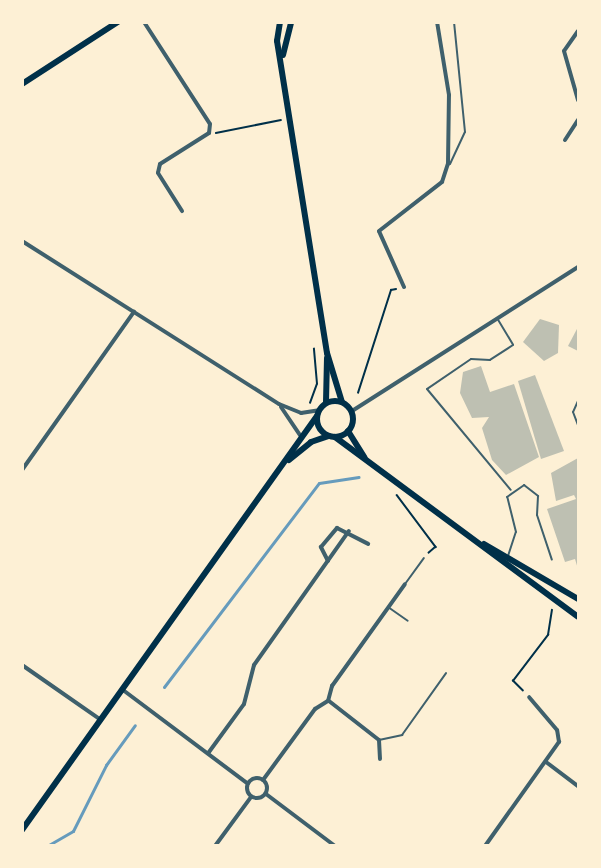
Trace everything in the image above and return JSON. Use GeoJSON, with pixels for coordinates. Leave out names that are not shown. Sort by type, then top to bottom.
{"type":"FeatureCollection","features":[{"type":"Feature","properties":{"kind":"main road"},"geometry":{"type":"LineString","coordinates":[[22,84],[118,22]]}},
{"type":"Feature","properties":{"kind":"main road"},"geometry":{"type":"LineString","coordinates":[[279,22],[277,41],[283,56],[293,117],[327,352],[342,402],[352,411],[348,431],[368,462]]}},
{"type":"Feature","properties":{"kind":"main road"},"geometry":{"type":"LineString","coordinates":[[283,56],[291,22]]}},
{"type":"Feature","properties":{"kind":"main road"},"geometry":{"type":"LineString","coordinates":[[22,830],[284,465],[300,435],[326,402],[327,352]]}},
{"type":"Feature","properties":{"kind":"main road"},"geometry":{"type":"LineString","coordinates":[[326,402],[342,402]]}},
{"type":"Feature","properties":{"kind":"main road"},"geometry":{"type":"LineString","coordinates":[[318,413],[332,436],[579,617]]}},
{"type":"Feature","properties":{"kind":"main road"},"geometry":{"type":"LineString","coordinates":[[284,465],[311,441],[348,431]]}},
{"type":"Feature","properties":{"kind":"main road"},"geometry":{"type":"LineString","coordinates":[[468,535],[579,599]]}},
{"type":"Feature","properties":{"kind":"street"},"geometry":{"type":"LineString","coordinates":[[144,22],[210,124],[209,133],[160,164],[158,172],[182,211]]}},
{"type":"Feature","properties":{"kind":"street"},"geometry":{"type":"LineString","coordinates":[[404,287],[379,231],[442,182],[448,164],[449,95],[437,22]]}},
{"type":"Feature","properties":{"kind":"street"},"geometry":{"type":"LineString","coordinates":[[579,31],[564,51],[579,100]]}},
{"type":"Feature","properties":{"kind":"street"},"geometry":{"type":"LineString","coordinates":[[565,140],[579,120]]}},
{"type":"Feature","properties":{"kind":"street"},"geometry":{"type":"LineString","coordinates":[[22,241],[279,404],[301,413],[318,413]]}},
{"type":"Feature","properties":{"kind":"street"},"geometry":{"type":"LineString","coordinates":[[352,411],[579,267]]}},
{"type":"Feature","properties":{"kind":"street"},"geometry":{"type":"LineString","coordinates":[[22,470],[134,312]]}},
{"type":"Feature","properties":{"kind":"street"},"geometry":{"type":"LineString","coordinates":[[279,404],[295,420],[300,435]]}},
{"type":"Feature","properties":{"kind":"street"},"geometry":{"type":"LineString","coordinates":[[328,561],[321,547],[332,531],[349,531],[368,544]]}},
{"type":"Feature","properties":{"kind":"street"},"geometry":{"type":"LineString","coordinates":[[209,752],[244,704],[254,666],[349,531]]}},
{"type":"Feature","properties":{"kind":"street"},"geometry":{"type":"LineString","coordinates":[[248,784],[263,780],[315,708],[328,701],[332,686],[405,584]]}},
{"type":"Feature","properties":{"kind":"street"},"geometry":{"type":"LineString","coordinates":[[22,665],[102,720]]}},
{"type":"Feature","properties":{"kind":"street"},"geometry":{"type":"LineString","coordinates":[[122,690],[209,752],[248,784],[251,797]]}},
{"type":"Feature","properties":{"kind":"street"},"geometry":{"type":"LineString","coordinates":[[485,846],[546,762],[559,736],[529,697]]}},
{"type":"Feature","properties":{"kind":"street"},"geometry":{"type":"LineString","coordinates":[[328,701],[379,740],[380,759]]}},
{"type":"Feature","properties":{"kind":"street"},"geometry":{"type":"LineString","coordinates":[[546,762],[579,786]]}},
{"type":"Feature","properties":{"kind":"street"},"geometry":{"type":"LineString","coordinates":[[263,780],[266,794],[335,846]]}},
{"type":"Feature","properties":{"kind":"street"},"geometry":{"type":"LineString","coordinates":[[215,846],[251,797],[266,794]]}},
{"type":"Feature","properties":{"kind":"lane"},"geometry":{"type":"LineString","coordinates":[[448,164],[460,152],[465,132],[454,22]]}},
{"type":"Feature","properties":{"kind":"lane"},"geometry":{"type":"LineString","coordinates":[[497,318],[513,345],[490,360],[471,359],[430,384],[427,394],[511,490]]}},
{"type":"Feature","properties":{"kind":"lane"},"geometry":{"type":"LineString","coordinates":[[579,401],[573,412],[579,425]]}},
{"type":"Feature","properties":{"kind":"lane"},"geometry":{"type":"LineString","coordinates":[[511,490],[524,485],[536,492],[552,560]]}},
{"type":"Feature","properties":{"kind":"lane"},"geometry":{"type":"LineString","coordinates":[[508,556],[516,532],[506,507],[511,490]]}},
{"type":"Feature","properties":{"kind":"lane"},"geometry":{"type":"LineString","coordinates":[[405,584],[424,558]]}},
{"type":"Feature","properties":{"kind":"lane"},"geometry":{"type":"LineString","coordinates":[[388,607],[408,621]]}},
{"type":"Feature","properties":{"kind":"lane"},"geometry":{"type":"LineString","coordinates":[[379,740],[402,735],[446,674]]}},
{"type":"Feature","properties":{"kind":"path"},"geometry":{"type":"LineString","coordinates":[[209,133],[293,117]]}},
{"type":"Feature","properties":{"kind":"path"},"geometry":{"type":"LineString","coordinates":[[358,393],[391,290],[404,287]]}},
{"type":"Feature","properties":{"kind":"path"},"geometry":{"type":"LineString","coordinates":[[306,409],[317,384],[314,349]]}},
{"type":"Feature","properties":{"kind":"path"},"geometry":{"type":"LineString","coordinates":[[397,495],[436,547],[424,558]]}},
{"type":"Feature","properties":{"kind":"path"},"geometry":{"type":"LineString","coordinates":[[529,697],[513,681],[548,634],[552,610]]}},
{"type":"Feature","properties":{"kind":"building"},"geometry":{"type":"Polygon","coordinates":[[[540,319],[559,325],[558,353],[544,361],[523,342],[540,319]]]}},
{"type":"Feature","properties":{"kind":"building"},"geometry":{"type":"Polygon","coordinates":[[[578,327],[578,351],[568,346],[578,327]]]}},
{"type":"Feature","properties":{"kind":"building"},"geometry":{"type":"Polygon","coordinates":[[[481,366],[490,392],[514,384],[539,457],[506,475],[492,460],[482,428],[489,417],[472,418],[460,393],[463,372],[481,366]]]}},
{"type":"Feature","properties":{"kind":"building"},"geometry":{"type":"Polygon","coordinates":[[[535,375],[564,451],[541,459],[518,381],[535,375]]]}},
{"type":"Feature","properties":{"kind":"building"},"geometry":{"type":"Polygon","coordinates":[[[578,458],[578,569],[575,559],[565,562],[547,509],[576,499],[574,495],[556,501],[551,473],[578,458]]]}},
{"type":"Feature","properties":{"kind":"waterway"},"geometry":{"type":"LineString","coordinates":[[164,687],[319,483],[359,477]]}},
{"type":"Feature","properties":{"kind":"waterway"},"geometry":{"type":"LineString","coordinates":[[47,846],[73,831],[106,765],[135,725]]}}]}
